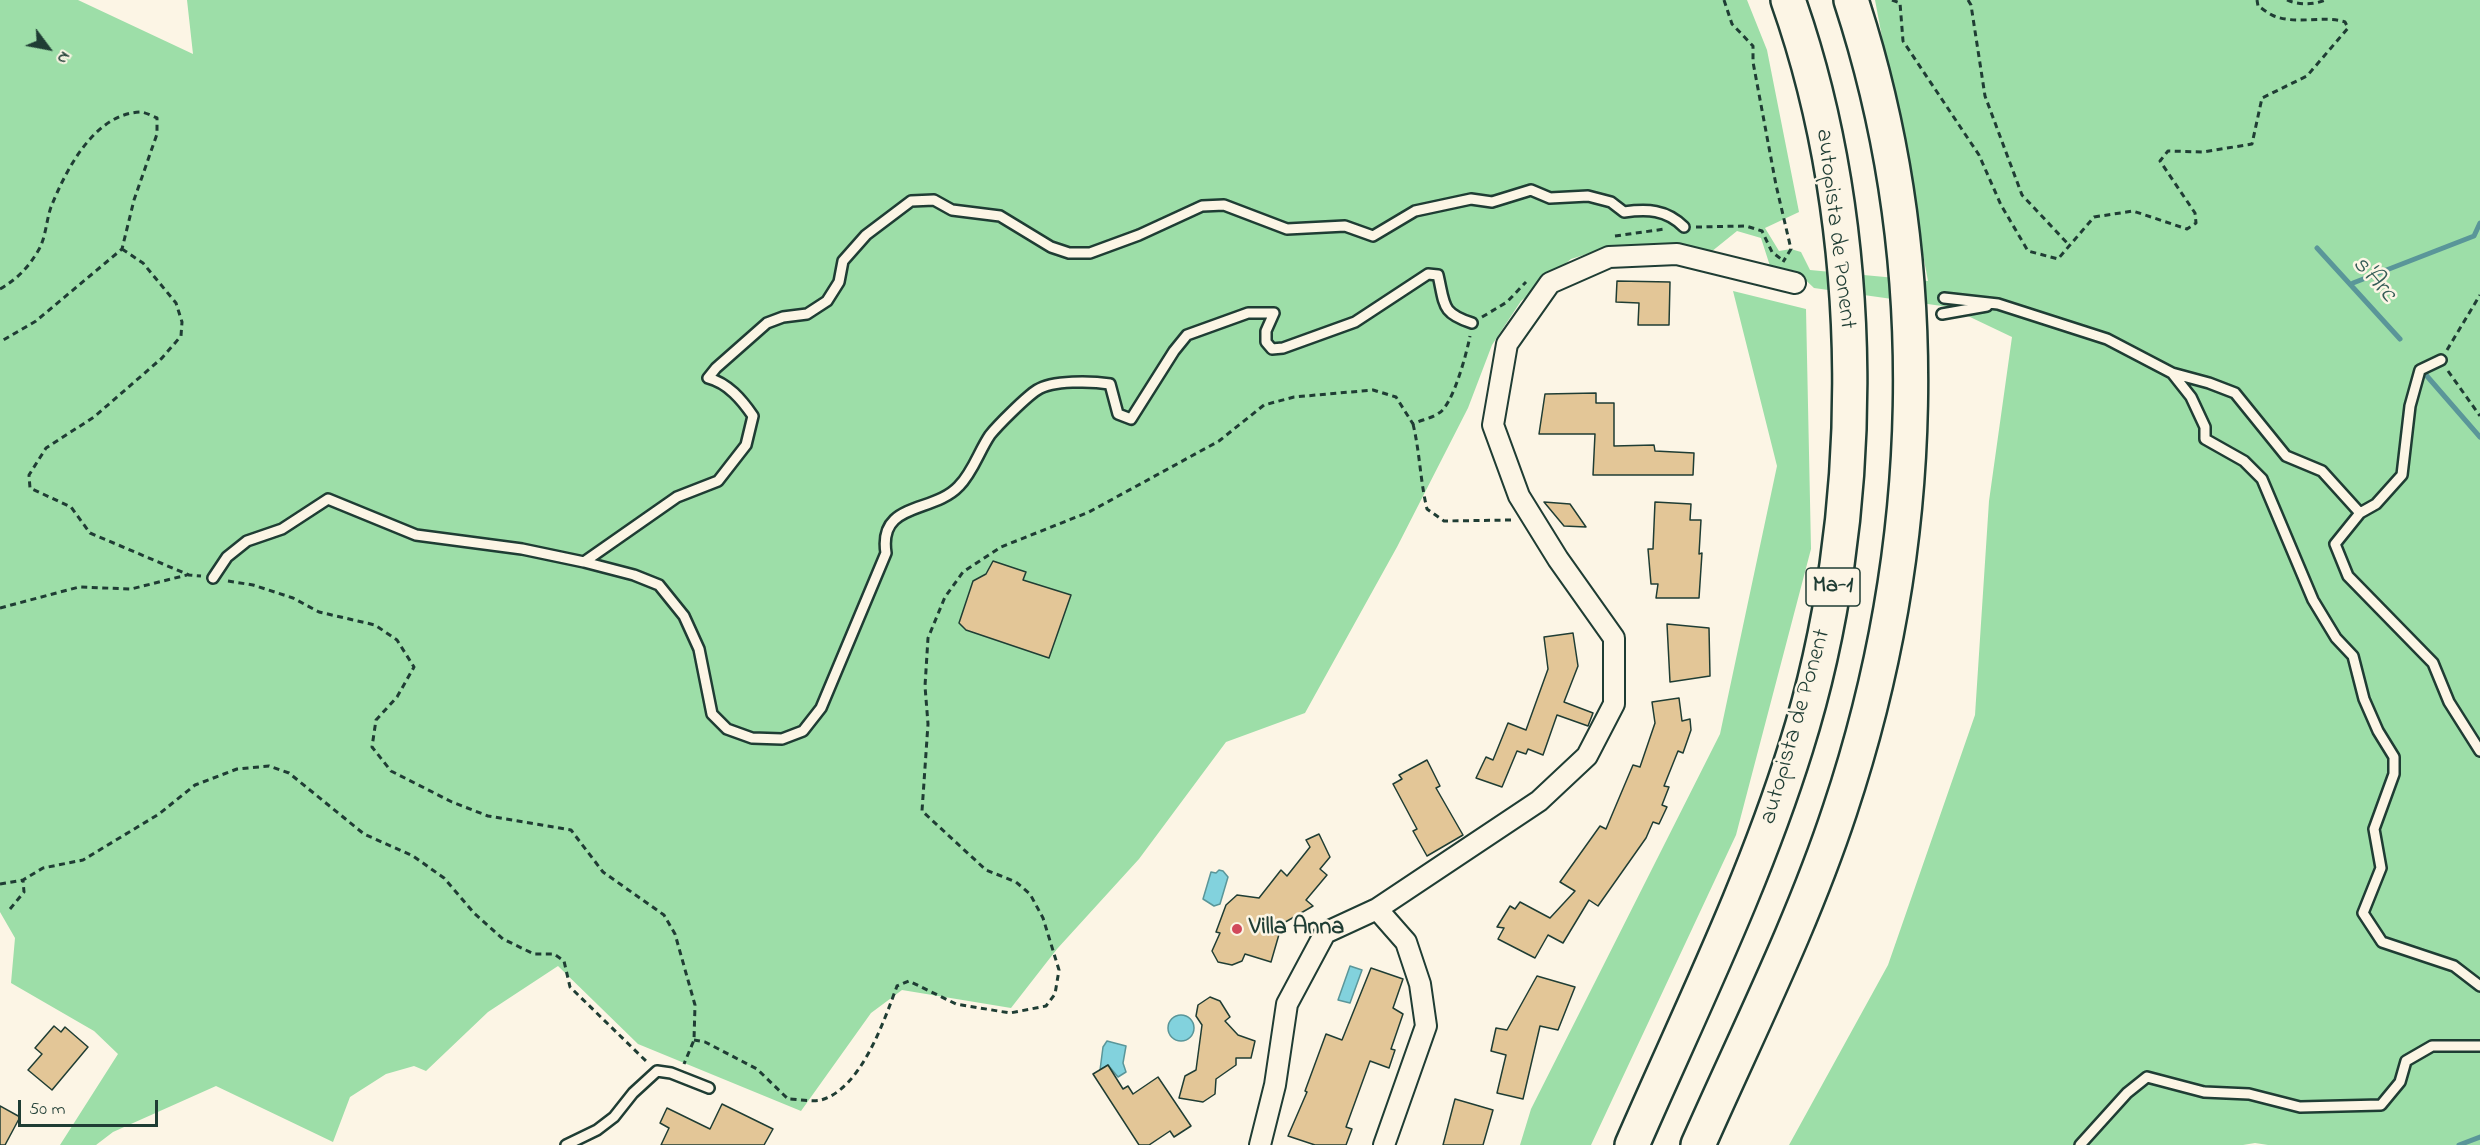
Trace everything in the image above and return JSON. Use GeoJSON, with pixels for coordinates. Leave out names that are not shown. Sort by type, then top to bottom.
{"type":"FeatureCollection","features":[{"type":"Feature","properties":{"kind":"highway","name":"autopista de Ponent"},"geometry":{"type":"LineString","coordinates":[[1632,1145],[1728,930],[1782,791],[1822,648],[1839,551],[1848,451],[1847,302],[1828,155],[1808,68],[1788,0]]}},
{"type":"Feature","properties":{"kind":"highway","name":"Ma-1"},"geometry":{"type":"LineString","coordinates":[[1698,1145],[1784,952],[1840,811],[1881,664],[1899,566],[1905,516],[1911,415],[1912,365],[1906,273],[1899,213],[1881,113],[1851,0]]}},
{"type":"Feature","properties":{"kind":"street"},"geometry":{"type":"LineString","coordinates":[[1260,1145],[1275,1085],[1287,1004],[1325,933],[1377,909],[1539,801],[1587,756],[1614,704],[1614,638],[1557,559],[1519,496],[1493,425],[1507,344],[1550,283],[1610,257],[1677,254],[1747,270],[1793,274]]}},
{"type":"Feature","properties":{"kind":"street"},"geometry":{"type":"LineString","coordinates":[[1377,909],[1406,942],[1420,984],[1426,1026],[1384,1145]]}},
{"type":"Feature","properties":{"kind":"lane"},"geometry":{"type":"LineString","coordinates":[[584,562],[677,497],[718,481],[746,445],[753,416],[741,399],[717,380],[708,378],[716,368],[767,323],[783,317],[807,314],[827,301],[839,282],[843,261],[866,235],[911,201],[934,200],[952,210],[1000,216],[1051,247],[1069,253],[1090,253],[1139,236],[1202,206],[1224,205],[1287,229],[1346,226],[1373,236],[1415,211],[1471,199],[1492,202],[1531,190],[1550,198],[1588,196],[1611,202],[1624,212],[1649,209],[1662,212],[1684,227]]}},
{"type":"Feature","properties":{"kind":"lane"},"geometry":{"type":"LineString","coordinates":[[213,578],[227,557],[247,541],[282,529],[328,499],[416,535],[522,549],[634,575],[659,585],[684,616],[699,649],[712,714],[727,729],[752,738],[782,739],[803,731],[821,708],[886,553],[884,537],[893,519],[946,496],[960,486],[991,434],[1038,389],[1073,382],[1092,381],[1110,384],[1118,414],[1131,419],[1174,351],[1187,335],[1248,313],[1268,312],[1274,313],[1266,331],[1266,342],[1272,349],[1283,348],[1356,322],[1428,274],[1438,275],[1445,306],[1454,317],[1472,323]]}},
{"type":"Feature","properties":{"kind":"lane"},"geometry":{"type":"LineString","coordinates":[[1944,298],[1998,304],[2107,339],[2172,373],[2235,393],[2286,456],[2322,471],[2360,513]]}},
{"type":"Feature","properties":{"kind":"lane"},"geometry":{"type":"LineString","coordinates":[[1941,314],[1998,304]]}},
{"type":"Feature","properties":{"kind":"lane"},"geometry":{"type":"LineString","coordinates":[[2441,360],[2420,370],[2410,406],[2402,475],[2376,504],[2360,513],[2335,544],[2348,576],[2433,663],[2449,702],[2480,750]]}},
{"type":"Feature","properties":{"kind":"lane"},"geometry":{"type":"LineString","coordinates":[[2172,373],[2192,397],[2205,428],[2205,439],[2244,461],[2262,479],[2313,600],[2336,638],[2353,656],[2364,699],[2378,732],[2394,757],[2394,774],[2374,829],[2381,868],[2363,913],[2382,942],[2454,966],[2480,986]]}},
{"type":"Feature","properties":{"kind":"lane"},"geometry":{"type":"LineString","coordinates":[[2080,1145],[2127,1093],[2147,1077],[2204,1092],[2248,1094],[2300,1107],[2381,1104],[2400,1082],[2406,1062],[2432,1046],[2461,1044],[2480,1046]]}},
{"type":"Feature","properties":{"kind":"lane"},"geometry":{"type":"LineString","coordinates":[[566,1145],[597,1130],[614,1117],[633,1093],[657,1071],[679,1076],[710,1088]]}},
{"type":"Feature","properties":{"kind":"path"},"geometry":{"type":"LineString","coordinates":[[1724,0],[1732,24],[1753,46],[1752,62],[1791,249],[1784,262]]}},
{"type":"Feature","properties":{"kind":"path"},"geometry":{"type":"LineString","coordinates":[[1892,0],[1900,3],[1903,41],[1979,155],[2001,206],[2028,251],[2058,259],[2094,216],[2133,211],[2187,229],[2196,223],[2195,213],[2160,161],[2168,151],[2203,152],[2252,144],[2262,98],[2307,76],[2348,28],[2345,22],[2338,20],[2298,20],[2274,16],[2258,6],[2257,0]]}},
{"type":"Feature","properties":{"kind":"path"},"geometry":{"type":"LineString","coordinates":[[1968,0],[1971,6],[1985,96],[2022,195],[2069,245]]}},
{"type":"Feature","properties":{"kind":"path"},"geometry":{"type":"LineString","coordinates":[[2287,0],[2294,3],[2319,3],[2325,0]]}},
{"type":"Feature","properties":{"kind":"path"},"geometry":{"type":"LineString","coordinates":[[0,289],[19,278],[39,249],[50,208],[66,176],[89,140],[112,119],[142,111],[157,118],[157,134],[134,200],[122,249],[36,321],[0,342]]}},
{"type":"Feature","properties":{"kind":"path"},"geometry":{"type":"LineString","coordinates":[[1613,236],[1684,227],[1746,226],[1762,231],[1772,252],[1793,274]]}},
{"type":"Feature","properties":{"kind":"path"},"geometry":{"type":"LineString","coordinates":[[122,249],[143,263],[176,303],[182,322],[181,336],[162,358],[94,417],[46,448],[28,475],[30,488],[71,507],[90,533],[189,575],[253,585],[293,598],[319,612],[375,625],[398,640],[414,666],[397,697],[376,720],[372,747],[391,771],[452,802],[488,816],[571,830],[603,872],[664,915],[675,934],[695,1005],[694,1040],[679,1076]]}},
{"type":"Feature","properties":{"kind":"path"},"geometry":{"type":"LineString","coordinates":[[1747,270],[1769,262],[1784,262]]}},
{"type":"Feature","properties":{"kind":"path"},"geometry":{"type":"LineString","coordinates":[[1413,424],[1441,412],[1453,391],[1466,355],[1472,323],[1507,302],[1532,276]]}},
{"type":"Feature","properties":{"kind":"path"},"geometry":{"type":"LineString","coordinates":[[2480,295],[2441,360],[2480,417]]}},
{"type":"Feature","properties":{"kind":"path"},"geometry":{"type":"LineString","coordinates":[[694,1040],[705,1042],[757,1069],[788,1099],[820,1100],[840,1088],[861,1068],[883,1023],[897,986],[909,981],[956,1004],[1010,1013],[1046,1006],[1055,994],[1059,970],[1043,918],[1030,894],[1016,882],[986,870],[922,811],[928,724],[925,686],[928,638],[945,597],[963,572],[1002,548],[1099,506],[1219,441],[1264,405],[1294,397],[1373,390],[1396,397],[1413,424],[1419,450],[1420,478],[1427,509],[1444,521],[1534,520]]}},
{"type":"Feature","properties":{"kind":"path"},"geometry":{"type":"LineString","coordinates":[[0,608],[79,587],[131,589],[189,575]]}},
{"type":"Feature","properties":{"kind":"path"},"geometry":{"type":"LineString","coordinates":[[0,884],[23,880],[43,868],[83,860],[159,814],[195,786],[237,769],[269,766],[289,773],[364,834],[413,856],[444,878],[474,913],[503,939],[534,954],[554,954],[564,961],[570,987],[657,1071]]}},
{"type":"Feature","properties":{"kind":"path"},"geometry":{"type":"LineString","coordinates":[[10,909],[24,892],[23,880]]}},
{"type":"Feature","properties":{"kind":"green space"},"geometry":{"type":"Polygon","coordinates":[[[0,0],[78,0],[193,54],[187,0],[1747,0],[1767,50],[1799,212],[1765,228],[1779,251],[1791,249],[1801,252],[1810,270],[1928,281],[1875,0],[2480,0],[2480,1145],[2268,1145],[2255,1143],[2243,1145],[1789,1145],[1888,965],[1975,715],[1989,501],[2012,337],[1949,307],[1814,288],[1796,271],[1770,266],[1761,238],[1737,231],[1711,252],[1668,245],[1616,245],[1571,259],[1521,301],[1492,345],[1468,408],[1397,547],[1305,713],[1226,742],[1139,859],[1057,949],[1011,1008],[902,990],[871,1013],[801,1111],[638,1044],[558,966],[488,1012],[426,1071],[414,1066],[386,1074],[350,1097],[333,1142],[216,1086],[113,1132],[96,1145],[60,1145],[118,1054],[94,1031],[11,983],[15,938],[0,912],[0,0]]]}},
{"type":"Feature","properties":{"kind":"green space"},"geometry":{"type":"Polygon","coordinates":[[[1733,291],[1806,309],[1811,549],[1736,835],[1591,1145],[1520,1145],[1531,1109],[1720,734],[1777,466],[1733,291]]]}},
{"type":"Feature","properties":{"kind":"water"},"geometry":{"type":"Polygon","coordinates":[[[1219,870],[1228,877],[1220,904],[1214,906],[1203,899],[1211,872],[1216,873],[1219,870]]]}},
{"type":"Feature","properties":{"kind":"water"},"geometry":{"type":"Polygon","coordinates":[[[1350,966],[1362,970],[1350,1003],[1338,1000],[1350,966]]]}},
{"type":"Feature","properties":{"kind":"water"},"geometry":{"type":"Polygon","coordinates":[[[1181,1015],[1190,1019],[1194,1028],[1190,1037],[1181,1041],[1172,1037],[1168,1028],[1172,1019],[1181,1015]]]}},
{"type":"Feature","properties":{"kind":"water"},"geometry":{"type":"Polygon","coordinates":[[[1107,1041],[1126,1046],[1123,1063],[1126,1072],[1118,1077],[1108,1065],[1100,1070],[1103,1047],[1107,1041]]]}},
{"type":"Feature","properties":{"kind":"building"},"geometry":{"type":"Polygon","coordinates":[[[1617,281],[1670,282],[1669,325],[1638,325],[1639,303],[1616,302],[1617,281]]]}},
{"type":"Feature","properties":{"kind":"building"},"geometry":{"type":"Polygon","coordinates":[[[1596,393],[1596,403],[1614,403],[1614,446],[1654,445],[1655,451],[1694,453],[1693,475],[1593,475],[1595,434],[1539,434],[1545,394],[1596,393]]]}},
{"type":"Feature","properties":{"kind":"building"},"geometry":{"type":"Polygon","coordinates":[[[1544,502],[1570,504],[1586,527],[1564,526],[1544,502]]]}},
{"type":"Feature","properties":{"kind":"building"},"geometry":{"type":"Polygon","coordinates":[[[1655,502],[1691,504],[1690,520],[1701,520],[1699,554],[1702,553],[1699,598],[1656,598],[1658,584],[1651,584],[1648,549],[1653,549],[1655,502]]]}},
{"type":"Feature","properties":{"kind":"building"},"geometry":{"type":"Polygon","coordinates":[[[993,561],[1026,572],[1023,580],[1071,595],[1049,658],[966,630],[959,623],[973,581],[986,574],[993,561]]]}},
{"type":"Feature","properties":{"kind":"building"},"geometry":{"type":"Polygon","coordinates":[[[1667,624],[1709,628],[1710,676],[1670,682],[1667,624]]]}},
{"type":"Feature","properties":{"kind":"building"},"geometry":{"type":"Polygon","coordinates":[[[1573,633],[1578,666],[1564,702],[1593,713],[1588,726],[1557,715],[1543,755],[1528,749],[1526,754],[1517,751],[1502,787],[1476,778],[1486,757],[1493,760],[1508,723],[1526,730],[1548,669],[1544,637],[1573,633]]]}},
{"type":"Feature","properties":{"kind":"building"},"geometry":{"type":"Polygon","coordinates":[[[1679,698],[1682,721],[1690,719],[1691,730],[1683,753],[1678,751],[1664,786],[1669,787],[1662,805],[1667,807],[1659,824],[1653,822],[1646,838],[1598,906],[1589,900],[1563,943],[1548,935],[1535,958],[1498,939],[1504,928],[1497,927],[1510,906],[1515,909],[1520,902],[1550,918],[1575,891],[1560,882],[1600,826],[1606,829],[1633,765],[1640,767],[1655,723],[1652,702],[1679,698]]]}},
{"type":"Feature","properties":{"kind":"building"},"geometry":{"type":"Polygon","coordinates":[[[1427,760],[1440,786],[1436,788],[1463,835],[1427,856],[1413,831],[1417,829],[1393,784],[1402,779],[1399,775],[1427,760]]]}},
{"type":"Feature","properties":{"kind":"building"},"geometry":{"type":"Polygon","coordinates":[[[1319,834],[1330,857],[1320,869],[1327,875],[1306,900],[1313,906],[1282,924],[1271,962],[1245,954],[1242,961],[1232,965],[1218,962],[1212,951],[1220,933],[1216,932],[1226,905],[1237,895],[1259,898],[1281,870],[1287,876],[1310,847],[1306,840],[1319,834]]]}},
{"type":"Feature","properties":{"kind":"building"},"geometry":{"type":"Polygon","coordinates":[[[1371,968],[1403,979],[1393,1008],[1403,1014],[1391,1049],[1395,1050],[1389,1068],[1370,1061],[1346,1127],[1352,1129],[1346,1145],[1315,1145],[1288,1136],[1307,1092],[1305,1091],[1326,1034],[1342,1040],[1371,968]]]}},
{"type":"Feature","properties":{"kind":"building"},"geometry":{"type":"Polygon","coordinates":[[[1537,976],[1575,987],[1558,1030],[1540,1026],[1523,1099],[1497,1093],[1506,1055],[1491,1051],[1496,1028],[1507,1030],[1537,976]]]}},
{"type":"Feature","properties":{"kind":"building"},"geometry":{"type":"Polygon","coordinates":[[[1210,997],[1220,1001],[1230,1017],[1225,1021],[1238,1035],[1255,1041],[1251,1058],[1236,1058],[1236,1065],[1216,1079],[1215,1094],[1203,1102],[1179,1098],[1185,1076],[1196,1070],[1202,1025],[1196,1016],[1198,1005],[1210,997]]]}},
{"type":"Feature","properties":{"kind":"building"},"geometry":{"type":"Polygon","coordinates":[[[54,1026],[61,1032],[65,1027],[88,1047],[52,1090],[28,1070],[42,1054],[35,1048],[54,1026]]]}},
{"type":"Feature","properties":{"kind":"building"},"geometry":{"type":"Polygon","coordinates":[[[1108,1065],[1123,1089],[1128,1086],[1133,1094],[1158,1077],[1191,1126],[1174,1137],[1170,1131],[1149,1145],[1139,1145],[1093,1074],[1108,1065]]]}},
{"type":"Feature","properties":{"kind":"building"},"geometry":{"type":"Polygon","coordinates":[[[1455,1099],[1493,1110],[1483,1145],[1443,1145],[1455,1099]]]}},
{"type":"Feature","properties":{"kind":"building"},"geometry":{"type":"Polygon","coordinates":[[[722,1104],[773,1129],[764,1145],[661,1145],[669,1128],[660,1123],[667,1108],[710,1129],[722,1104]]]}},
{"type":"Feature","properties":{"kind":"building"},"geometry":{"type":"Polygon","coordinates":[[[0,1106],[20,1117],[5,1145],[0,1145],[0,1106]]]}},
{"type":"Feature","properties":{"kind":"waterway"},"geometry":{"type":"LineString","coordinates":[[2353,283],[2474,236],[2480,223]]}},
{"type":"Feature","properties":{"kind":"waterway","name":"s'Arc"},"geometry":{"type":"LineString","coordinates":[[2317,248],[2400,339]]}},
{"type":"Feature","properties":{"kind":"waterway"},"geometry":{"type":"LineString","coordinates":[[2426,375],[2480,437]]}},
{"type":"Feature","properties":{"kind":"waterway"},"geometry":{"type":"LineString","coordinates":[[2459,1145],[2480,1137]]}},
{"type":"Feature","properties":{"kind":"place","name":"Villa Anna"},"geometry":{"type":"Point","coordinates":[1237,929]}}]}
